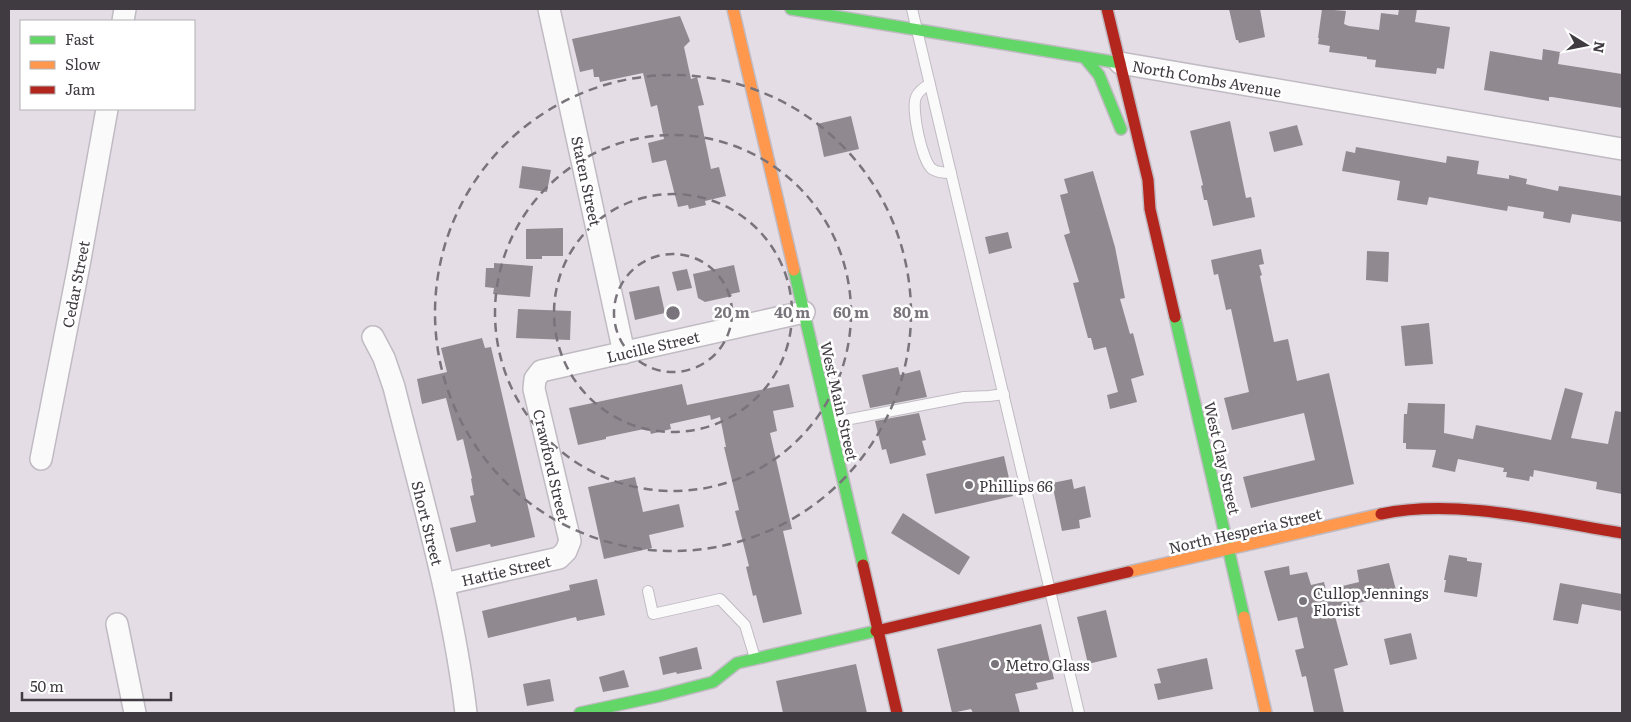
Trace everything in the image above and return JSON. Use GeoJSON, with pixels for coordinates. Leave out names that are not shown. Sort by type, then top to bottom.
{"type":"FeatureCollection","features":[{"type":"Feature","properties":{"kind":"main road","name":"West Main Street"},"geometry":{"type":"LineString","coordinates":[[733,9],[897,713]]}},
{"type":"Feature","properties":{"kind":"main road","name":"North Combs Avenue"},"geometry":{"type":"LineString","coordinates":[[791,9],[1120,63]]}},
{"type":"Feature","properties":{"kind":"main road","name":"West Clay Street"},"geometry":{"type":"LineString","coordinates":[[1107,9],[1148,180],[1150,209],[1266,713]]}},
{"type":"Feature","properties":{"kind":"main road"},"geometry":{"type":"LineString","coordinates":[[1085,58],[1099,75],[1124,137]]}},
{"type":"Feature","properties":{"kind":"main road","name":"West Clay Street"},"geometry":{"type":"LineString","coordinates":[[1132,161],[1142,195],[1150,209]]}},
{"type":"Feature","properties":{"kind":"main road","name":"North Hesperia Street"},"geometry":{"type":"LineString","coordinates":[[580,713],[658,697],[713,682],[729,666],[756,659],[1229,548],[1400,510],[1446,508],[1492,512],[1622,533]]}},
{"type":"Feature","properties":{"kind":"street","name":"Staten Street"},"geometry":{"type":"LineString","coordinates":[[549,9],[624,353]]}},
{"type":"Feature","properties":{"kind":"street","name":"North Combs Avenue"},"geometry":{"type":"LineString","coordinates":[[1120,63],[1622,148]]}},
{"type":"Feature","properties":{"kind":"street","name":"Cedar Street"},"geometry":{"type":"LineString","coordinates":[[42,459],[107,110]]}},
{"type":"Feature","properties":{"kind":"street","name":"Lucille Street"},"geometry":{"type":"LineString","coordinates":[[535,378],[541,371],[804,312]]}},
{"type":"Feature","properties":{"kind":"street","name":"Short Street"},"geometry":{"type":"LineString","coordinates":[[373,337],[384,358],[394,387],[444,584],[462,675],[466,713]]}},
{"type":"Feature","properties":{"kind":"street","name":"Crawford Street"},"geometry":{"type":"LineString","coordinates":[[535,378],[534,389],[570,541],[566,551]]}},
{"type":"Feature","properties":{"kind":"street","name":"Hattie Street"},"geometry":{"type":"LineString","coordinates":[[444,584],[559,558],[566,551]]}},
{"type":"Feature","properties":{"kind":"street"},"geometry":{"type":"LineString","coordinates":[[117,624],[135,713]]}},
{"type":"Feature","properties":{"kind":"lane"},"geometry":{"type":"LineString","coordinates":[[912,9],[1079,713]]}},
{"type":"Feature","properties":{"kind":"lane"},"geometry":{"type":"LineString","coordinates":[[930,84],[920,89],[915,98],[914,110],[923,151],[925,159],[932,168],[940,173],[952,173]]}},
{"type":"Feature","properties":{"kind":"lane"},"geometry":{"type":"LineString","coordinates":[[830,423],[964,397],[1004,394]]}},
{"type":"Feature","properties":{"kind":"lane"},"geometry":{"type":"LineString","coordinates":[[648,591],[653,614],[720,599],[746,625],[756,659]]}},
{"type":"Feature","properties":{"kind":"building"},"geometry":{"type":"Polygon","coordinates":[[[1229,9],[1260,9],[1265,37],[1239,43],[1236,40],[1229,9]]]}},
{"type":"Feature","properties":{"kind":"building"},"geometry":{"type":"Polygon","coordinates":[[[1322,9],[1346,11],[1344,24],[1349,26],[1379,30],[1381,13],[1398,15],[1399,9],[1417,9],[1415,22],[1450,27],[1444,69],[1437,68],[1436,74],[1375,67],[1376,60],[1367,59],[1367,57],[1329,52],[1330,46],[1318,44],[1322,9]]]}},
{"type":"Feature","properties":{"kind":"building"},"geometry":{"type":"Polygon","coordinates":[[[680,16],[690,41],[684,47],[691,79],[697,77],[704,105],[698,106],[711,169],[719,167],[726,196],[705,201],[706,205],[689,209],[688,205],[678,207],[666,160],[652,163],[648,143],[664,139],[657,105],[651,107],[643,73],[600,82],[599,77],[594,77],[593,69],[580,72],[572,39],[680,16]]]}},
{"type":"Feature","properties":{"kind":"building"},"geometry":{"type":"Polygon","coordinates":[[[1543,49],[1560,52],[1558,64],[1622,74],[1622,108],[1552,97],[1549,97],[1549,101],[1484,90],[1490,51],[1542,60],[1543,49]]]}},
{"type":"Feature","properties":{"kind":"building"},"geometry":{"type":"Polygon","coordinates":[[[851,116],[859,149],[824,157],[817,124],[851,116]]]}},
{"type":"Feature","properties":{"kind":"building"},"geometry":{"type":"Polygon","coordinates":[[[1230,121],[1246,198],[1251,197],[1255,217],[1213,226],[1207,200],[1204,200],[1201,186],[1203,185],[1190,131],[1230,121]]]}},
{"type":"Feature","properties":{"kind":"building"},"geometry":{"type":"Polygon","coordinates":[[[1297,125],[1303,145],[1274,152],[1269,132],[1297,125]]]}},
{"type":"Feature","properties":{"kind":"building"},"geometry":{"type":"Polygon","coordinates":[[[1356,147],[1446,163],[1447,156],[1479,161],[1477,174],[1509,179],[1509,175],[1527,179],[1526,184],[1558,191],[1559,186],[1622,196],[1622,222],[1572,214],[1570,223],[1543,218],[1544,212],[1508,206],[1507,211],[1429,197],[1427,205],[1397,200],[1400,181],[1342,171],[1346,151],[1355,153],[1356,147]]]}},
{"type":"Feature","properties":{"kind":"building"},"geometry":{"type":"Polygon","coordinates":[[[522,166],[551,170],[547,192],[519,188],[522,166]]]}},
{"type":"Feature","properties":{"kind":"building"},"geometry":{"type":"Polygon","coordinates":[[[1093,171],[1115,247],[1125,298],[1120,299],[1130,334],[1133,333],[1144,375],[1131,379],[1137,402],[1110,409],[1107,395],[1118,392],[1106,347],[1094,350],[1091,338],[1088,338],[1073,283],[1079,282],[1064,235],[1070,233],[1060,195],[1068,193],[1064,179],[1093,171]]]}},
{"type":"Feature","properties":{"kind":"building"},"geometry":{"type":"Polygon","coordinates":[[[563,228],[563,256],[542,256],[542,259],[526,259],[526,229],[563,228]]]}},
{"type":"Feature","properties":{"kind":"building"},"geometry":{"type":"Polygon","coordinates":[[[1008,232],[1012,248],[989,254],[985,237],[1008,232]]]}},
{"type":"Feature","properties":{"kind":"building"},"geometry":{"type":"Polygon","coordinates":[[[1261,249],[1264,264],[1259,265],[1262,275],[1260,276],[1274,342],[1288,339],[1297,381],[1329,373],[1354,484],[1251,508],[1243,477],[1315,460],[1304,413],[1232,430],[1224,398],[1249,392],[1231,309],[1226,310],[1218,274],[1214,275],[1211,260],[1261,249]]]}},
{"type":"Feature","properties":{"kind":"building"},"geometry":{"type":"Polygon","coordinates":[[[1367,251],[1389,252],[1388,282],[1366,280],[1367,251]]]}},
{"type":"Feature","properties":{"kind":"building"},"geometry":{"type":"Polygon","coordinates":[[[494,263],[533,266],[530,297],[493,294],[494,288],[485,287],[486,268],[494,268],[494,263]]]}},
{"type":"Feature","properties":{"kind":"building"},"geometry":{"type":"Polygon","coordinates":[[[734,265],[740,292],[731,294],[732,296],[705,302],[698,298],[693,274],[734,265]]]}},
{"type":"Feature","properties":{"kind":"building"},"geometry":{"type":"Polygon","coordinates":[[[687,269],[692,288],[677,291],[672,272],[687,269]]]}},
{"type":"Feature","properties":{"kind":"building"},"geometry":{"type":"Polygon","coordinates":[[[659,286],[665,313],[635,320],[629,292],[659,286]]]}},
{"type":"Feature","properties":{"kind":"building"},"geometry":{"type":"Polygon","coordinates":[[[518,309],[571,311],[570,340],[516,338],[518,309]]]}},
{"type":"Feature","properties":{"kind":"building"},"geometry":{"type":"Polygon","coordinates":[[[1429,323],[1433,364],[1405,366],[1401,326],[1429,323]]]}},
{"type":"Feature","properties":{"kind":"building"},"geometry":{"type":"Polygon","coordinates":[[[482,338],[485,348],[491,347],[535,537],[491,547],[490,544],[456,552],[450,528],[476,522],[470,496],[474,495],[472,478],[463,439],[457,441],[446,398],[422,404],[417,379],[447,372],[441,348],[482,338]]]}},
{"type":"Feature","properties":{"kind":"building"},"geometry":{"type":"Polygon","coordinates":[[[898,367],[900,375],[920,370],[927,397],[870,408],[862,375],[898,367]]]}},
{"type":"Feature","properties":{"kind":"building"},"geometry":{"type":"Polygon","coordinates":[[[682,384],[687,405],[789,384],[794,407],[773,411],[777,431],[770,433],[792,529],[783,531],[802,614],[763,623],[756,595],[753,596],[746,567],[749,566],[735,511],[739,510],[724,447],[726,447],[720,417],[711,420],[710,415],[670,424],[671,429],[651,434],[649,428],[578,445],[569,408],[682,384]]]}},
{"type":"Feature","properties":{"kind":"building"},"geometry":{"type":"Polygon","coordinates":[[[1565,388],[1583,393],[1571,438],[1608,444],[1615,411],[1622,412],[1622,494],[1596,489],[1597,482],[1534,470],[1533,477],[1530,476],[1529,481],[1506,477],[1507,472],[1503,472],[1504,468],[1458,459],[1455,472],[1432,467],[1436,450],[1406,449],[1406,443],[1403,443],[1404,414],[1407,414],[1408,403],[1445,404],[1444,433],[1473,439],[1476,425],[1551,440],[1565,388]]]}},
{"type":"Feature","properties":{"kind":"building"},"geometry":{"type":"Polygon","coordinates":[[[919,413],[926,440],[922,441],[926,455],[890,464],[886,449],[882,450],[875,421],[919,413]]]}},
{"type":"Feature","properties":{"kind":"building","name":"Phillips 66"},"geometry":{"type":"Polygon","coordinates":[[[1004,456],[1013,496],[935,514],[926,474],[1004,456]]]}},
{"type":"Feature","properties":{"kind":"building"},"geometry":{"type":"Polygon","coordinates":[[[635,477],[643,512],[679,504],[684,527],[649,535],[652,548],[604,559],[588,487],[635,477]]]}},
{"type":"Feature","properties":{"kind":"building"},"geometry":{"type":"Polygon","coordinates":[[[1072,479],[1074,489],[1085,486],[1091,517],[1079,520],[1080,528],[1062,531],[1052,483],[1072,479]]]}},
{"type":"Feature","properties":{"kind":"building"},"geometry":{"type":"Polygon","coordinates":[[[903,513],[970,557],[959,575],[891,533],[903,513]]]}},
{"type":"Feature","properties":{"kind":"building"},"geometry":{"type":"Polygon","coordinates":[[[1449,555],[1467,558],[1467,561],[1482,563],[1477,597],[1444,592],[1446,580],[1444,580],[1449,555]]]}},
{"type":"Feature","properties":{"kind":"building"},"geometry":{"type":"Polygon","coordinates":[[[1389,563],[1397,594],[1354,604],[1355,607],[1334,612],[1348,665],[1334,669],[1344,713],[1314,713],[1306,676],[1302,677],[1295,650],[1304,648],[1297,617],[1278,621],[1264,571],[1289,566],[1290,575],[1307,572],[1311,585],[1324,582],[1326,590],[1359,582],[1357,570],[1389,563]]]}},
{"type":"Feature","properties":{"kind":"building"},"geometry":{"type":"Polygon","coordinates":[[[597,579],[605,615],[577,621],[576,617],[488,638],[482,611],[570,590],[569,585],[597,579]]]}},
{"type":"Feature","properties":{"kind":"building"},"geometry":{"type":"Polygon","coordinates":[[[1560,583],[1622,594],[1622,611],[1582,604],[1578,624],[1553,620],[1560,583]]]}},
{"type":"Feature","properties":{"kind":"building"},"geometry":{"type":"Polygon","coordinates":[[[1106,610],[1117,657],[1088,664],[1077,617],[1106,610]]]}},
{"type":"Feature","properties":{"kind":"building","name":"Metro Glass"},"geometry":{"type":"Polygon","coordinates":[[[1041,624],[1054,679],[1036,683],[1038,689],[1015,694],[1020,713],[973,713],[971,709],[952,713],[937,649],[1041,624]]]}},
{"type":"Feature","properties":{"kind":"building"},"geometry":{"type":"Polygon","coordinates":[[[1411,633],[1417,659],[1390,665],[1384,639],[1411,633]]]}},
{"type":"Feature","properties":{"kind":"building"},"geometry":{"type":"Polygon","coordinates":[[[697,647],[702,669],[663,675],[659,657],[697,647]]]}},
{"type":"Feature","properties":{"kind":"building"},"geometry":{"type":"Polygon","coordinates":[[[1207,658],[1213,689],[1158,700],[1154,684],[1161,683],[1157,669],[1207,658]]]}},
{"type":"Feature","properties":{"kind":"building"},"geometry":{"type":"Polygon","coordinates":[[[856,664],[867,713],[783,713],[776,681],[856,664]]]}},
{"type":"Feature","properties":{"kind":"building"},"geometry":{"type":"Polygon","coordinates":[[[624,670],[629,687],[603,692],[599,677],[624,670]]]}},
{"type":"Feature","properties":{"kind":"building"},"geometry":{"type":"Polygon","coordinates":[[[550,679],[554,701],[527,706],[523,684],[550,679]]]}},
{"type":"Feature","properties":{"kind":"traffic: fast"},"geometry":{"type":"LineString","coordinates":[[791,9],[1120,63]]}},
{"type":"Feature","properties":{"kind":"traffic: fast"},"geometry":{"type":"LineString","coordinates":[[1085,58],[1099,75],[1121,129]]}},
{"type":"Feature","properties":{"kind":"traffic: fast"},"geometry":{"type":"LineString","coordinates":[[794,270],[863,565]]}},
{"type":"Feature","properties":{"kind":"traffic: fast"},"geometry":{"type":"LineString","coordinates":[[1175,317],[1244,617]]}},
{"type":"Feature","properties":{"kind":"traffic: fast"},"geometry":{"type":"LineString","coordinates":[[580,713],[713,682],[737,663],[876,631]]}},
{"type":"Feature","properties":{"kind":"traffic: slow"},"geometry":{"type":"LineString","coordinates":[[733,9],[794,270]]}},
{"type":"Feature","properties":{"kind":"traffic: slow"},"geometry":{"type":"LineString","coordinates":[[1128,572],[1381,514]]}},
{"type":"Feature","properties":{"kind":"traffic: slow"},"geometry":{"type":"LineString","coordinates":[[1244,617],[1266,713]]}},
{"type":"Feature","properties":{"kind":"traffic: jam"},"geometry":{"type":"LineString","coordinates":[[1107,9],[1148,180],[1150,209],[1175,317]]}},
{"type":"Feature","properties":{"kind":"traffic: jam"},"geometry":{"type":"LineString","coordinates":[[1381,514],[1410,510],[1470,510],[1533,517],[1622,533]]}},
{"type":"Feature","properties":{"kind":"traffic: jam"},"geometry":{"type":"LineString","coordinates":[[863,565],[897,713]]}},
{"type":"Feature","properties":{"kind":"traffic: jam"},"geometry":{"type":"LineString","coordinates":[[876,631],[1128,572]]}},
{"type":"Feature","properties":{"kind":"place","name":"Phillips 66"},"geometry":{"type":"Point","coordinates":[969,485]}},
{"type":"Feature","properties":{"kind":"place","name":"Cullop Jennings Florist"},"geometry":{"type":"Point","coordinates":[1303,601]}},
{"type":"Feature","properties":{"kind":"place","name":"Metro Glass"},"geometry":{"type":"Point","coordinates":[995,664]}}]}
